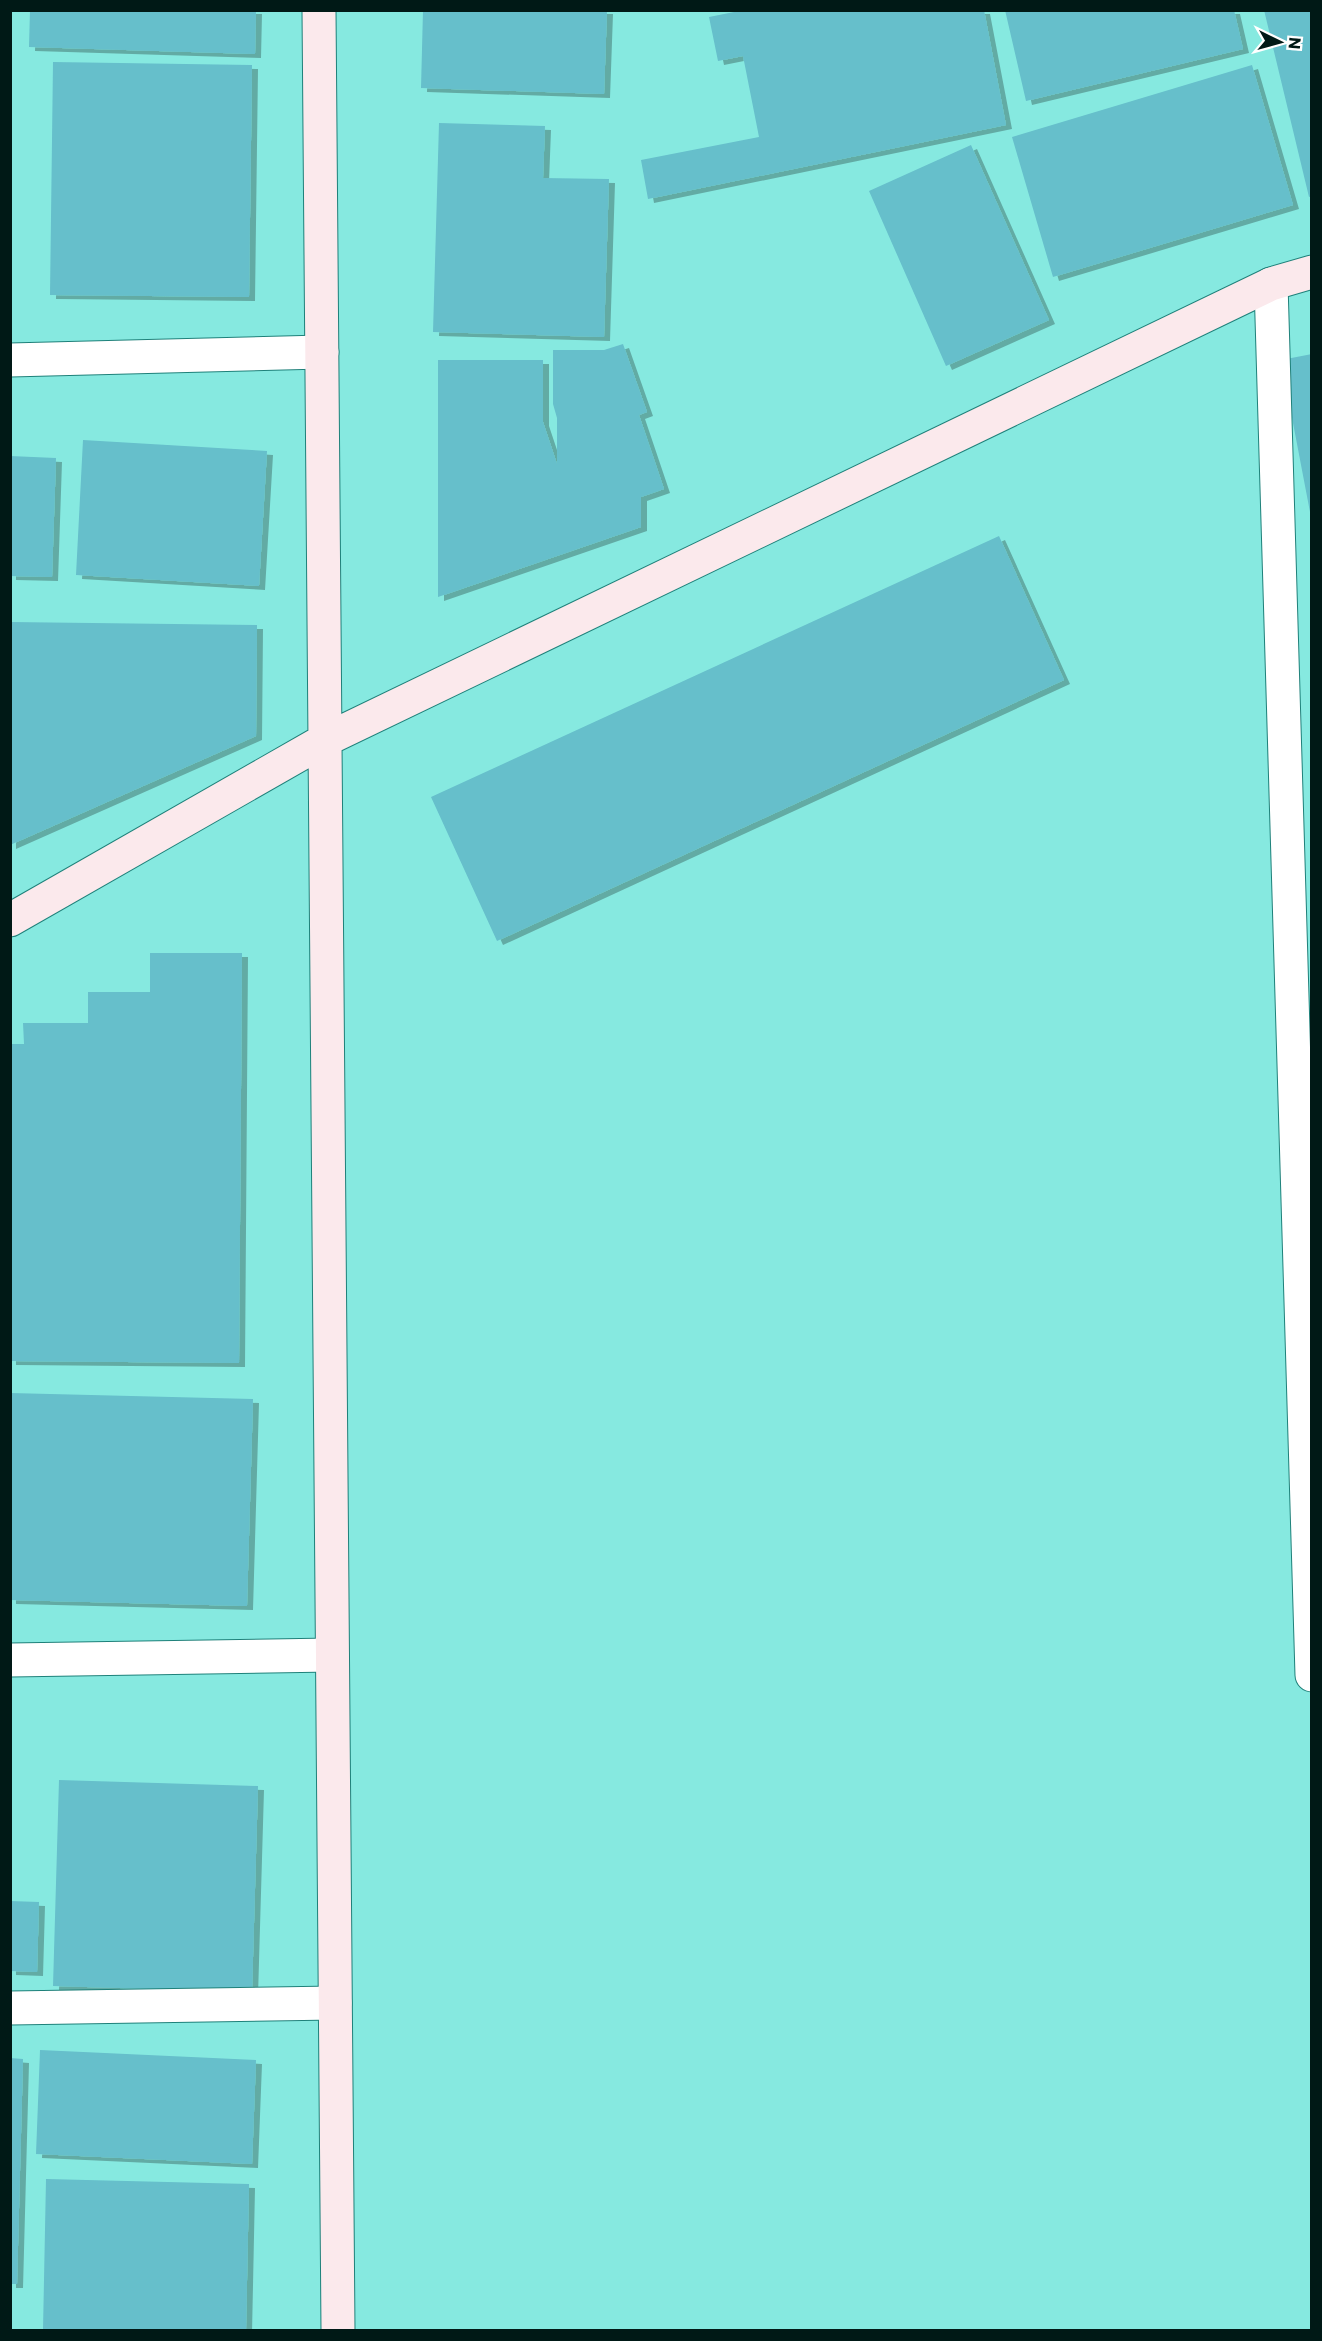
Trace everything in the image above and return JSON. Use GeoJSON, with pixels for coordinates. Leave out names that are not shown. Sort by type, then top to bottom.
{"type":"FeatureCollection","features":[{"type":"Feature","properties":{"kind":"street"},"geometry":{"type":"LineString","coordinates":[[319,10],[338,2331]]}},
{"type":"Feature","properties":{"kind":"street"},"geometry":{"type":"LineString","coordinates":[[10,920],[325,740],[1271,284],[1311,272]]}},
{"type":"Feature","properties":{"kind":"street"},"geometry":{"type":"LineString","coordinates":[[1271,284],[1299,816],[1311,1675]]}},
{"type":"Feature","properties":{"kind":"street"},"geometry":{"type":"LineString","coordinates":[[10,360],[322,352]]}},
{"type":"Feature","properties":{"kind":"street"},"geometry":{"type":"LineString","coordinates":[[10,1660],[332,1655]]}},
{"type":"Feature","properties":{"kind":"street"},"geometry":{"type":"LineString","coordinates":[[10,2008],[335,2003]]}},
{"type":"Feature","properties":{"kind":"shaded area"},"geometry":{"type":"Polygon","coordinates":[[[11,11],[1311,11],[1311,2330],[11,2330],[11,11]]]}},
{"type":"Feature","properties":{"kind":"building"},"geometry":{"type":"Polygon","coordinates":[[[30,10],[256,10],[255,54],[29,47],[30,10]]]}},
{"type":"Feature","properties":{"kind":"building"},"geometry":{"type":"Polygon","coordinates":[[[423,10],[607,10],[604,94],[421,88],[423,10]]]}},
{"type":"Feature","properties":{"kind":"building"},"geometry":{"type":"Polygon","coordinates":[[[744,10],[984,10],[1006,125],[648,199],[641,160],[759,137],[743,56],[718,61],[709,17],[744,10]]]}},
{"type":"Feature","properties":{"kind":"building"},"geometry":{"type":"Polygon","coordinates":[[[1005,10],[1234,10],[1243,49],[1026,101],[1005,10]]]}},
{"type":"Feature","properties":{"kind":"building"},"geometry":{"type":"Polygon","coordinates":[[[1264,10],[1312,10],[1312,196],[1309,197],[1264,10]]]}},
{"type":"Feature","properties":{"kind":"building"},"geometry":{"type":"Polygon","coordinates":[[[53,62],[252,65],[249,297],[50,295],[53,62]]]}},
{"type":"Feature","properties":{"kind":"building"},"geometry":{"type":"Polygon","coordinates":[[[1252,65],[1293,205],[1053,277],[1012,137],[1252,65]]]}},
{"type":"Feature","properties":{"kind":"building"},"geometry":{"type":"Polygon","coordinates":[[[439,123],[545,126],[543,178],[609,179],[604,337],[433,332],[439,123]]]}},
{"type":"Feature","properties":{"kind":"building"},"geometry":{"type":"Polygon","coordinates":[[[971,145],[1049,320],[946,366],[869,191],[971,145]]]}},
{"type":"Feature","properties":{"kind":"building"},"geometry":{"type":"Polygon","coordinates":[[[623,344],[647,412],[639,415],[664,489],[641,497],[641,527],[438,597],[438,360],[543,360],[543,422],[557,464],[557,418],[553,404],[553,350],[604,350],[623,344]]]}},
{"type":"Feature","properties":{"kind":"building"},"geometry":{"type":"Polygon","coordinates":[[[1312,354],[1312,512],[1310,512],[1281,360],[1312,354]]]}},
{"type":"Feature","properties":{"kind":"building"},"geometry":{"type":"Polygon","coordinates":[[[83,440],[267,451],[259,586],[76,575],[83,440]]]}},
{"type":"Feature","properties":{"kind":"building"},"geometry":{"type":"Polygon","coordinates":[[[10,456],[56,458],[52,577],[10,576],[10,456]]]}},
{"type":"Feature","properties":{"kind":"building"},"geometry":{"type":"Polygon","coordinates":[[[999,536],[1064,680],[497,941],[431,797],[999,536]]]}},
{"type":"Feature","properties":{"kind":"building"},"geometry":{"type":"Polygon","coordinates":[[[10,622],[257,625],[256,736],[10,845],[10,622]]]}},
{"type":"Feature","properties":{"kind":"building"},"geometry":{"type":"Polygon","coordinates":[[[150,953],[242,953],[239,1363],[10,1361],[10,1044],[24,1044],[23,1023],[88,1023],[88,992],[150,992],[150,953]]]}},
{"type":"Feature","properties":{"kind":"building"},"geometry":{"type":"Polygon","coordinates":[[[10,1393],[253,1399],[247,1606],[10,1600],[10,1393]]]}},
{"type":"Feature","properties":{"kind":"building"},"geometry":{"type":"Polygon","coordinates":[[[59,1780],[258,1786],[252,1992],[53,1986],[59,1780]]]}},
{"type":"Feature","properties":{"kind":"building"},"geometry":{"type":"Polygon","coordinates":[[[10,1901],[39,1902],[37,1972],[10,1971],[10,1901]]]}},
{"type":"Feature","properties":{"kind":"building"},"geometry":{"type":"Polygon","coordinates":[[[40,2050],[256,2060],[252,2164],[36,2154],[40,2050]]]}},
{"type":"Feature","properties":{"kind":"building"},"geometry":{"type":"Polygon","coordinates":[[[10,2058],[23,2059],[17,2284],[10,2284],[10,2058]]]}},
{"type":"Feature","properties":{"kind":"building"},"geometry":{"type":"Polygon","coordinates":[[[46,2179],[249,2184],[246,2330],[43,2330],[46,2179]]]}}]}
